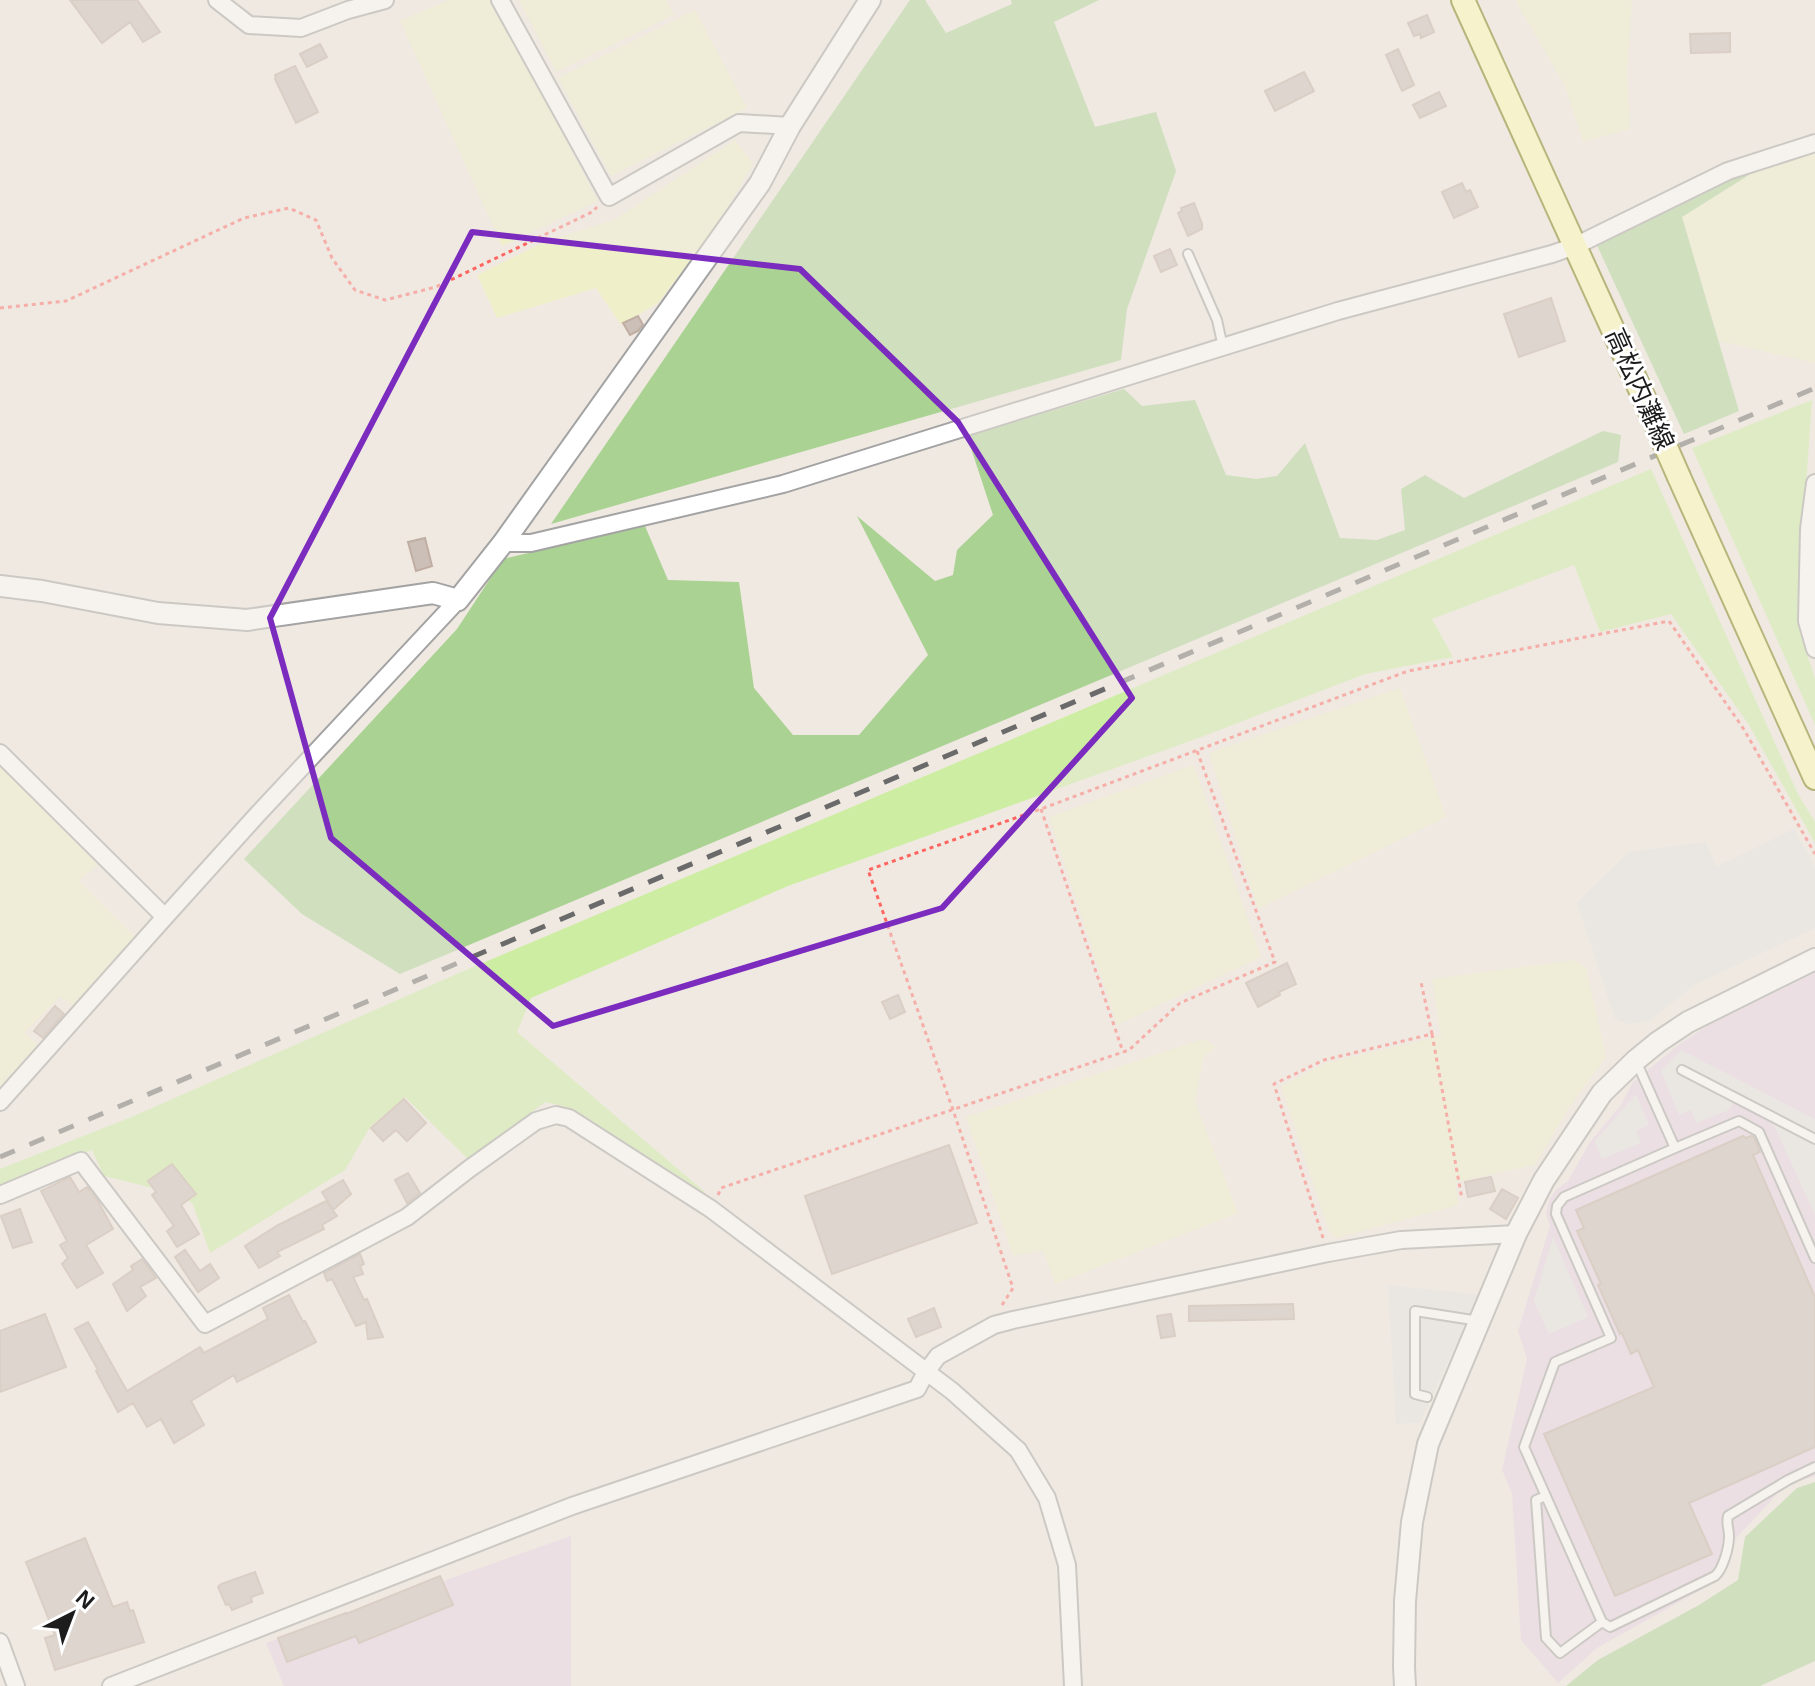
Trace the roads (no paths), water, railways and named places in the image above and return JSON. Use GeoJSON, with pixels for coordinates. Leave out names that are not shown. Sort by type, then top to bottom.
{"type":"FeatureCollection","features":[{"type":"Feature","properties":{"kind":"main road","name":"高松内灘線"},"geometry":{"type":"LineString","coordinates":[[1463,0],[1815,778]]}},
{"type":"Feature","properties":{"kind":"street"},"geometry":{"type":"LineString","coordinates":[[217,0],[249,25],[301,28],[385,0]]}},
{"type":"Feature","properties":{"kind":"street"},"geometry":{"type":"LineString","coordinates":[[500,0],[609,197],[739,123],[790,126]]}},
{"type":"Feature","properties":{"kind":"street"},"geometry":{"type":"LineString","coordinates":[[0,1102],[257,815],[458,600],[503,543],[760,183],[790,126],[870,0]]}},
{"type":"Feature","properties":{"kind":"street"},"geometry":{"type":"LineString","coordinates":[[503,543],[531,543],[783,484],[1338,311],[1552,254],[1575,246],[1728,171],[1815,143]]}},
{"type":"Feature","properties":{"kind":"street"},"geometry":{"type":"LineString","coordinates":[[1815,483],[1809,529],[1807,621],[1815,649]]}},
{"type":"Feature","properties":{"kind":"street"},"geometry":{"type":"LineString","coordinates":[[0,586],[158,613],[247,620],[433,593],[458,600]]}},
{"type":"Feature","properties":{"kind":"street"},"geometry":{"type":"LineString","coordinates":[[0,753],[165,917]]}},
{"type":"Feature","properties":{"kind":"street"},"geometry":{"type":"LineString","coordinates":[[1405,1686],[1405,1601],[1412,1522],[1428,1444],[1516,1234],[1544,1180],[1602,1093],[1658,1042],[1688,1022],[1813,965]]}},
{"type":"Feature","properties":{"kind":"street"},"geometry":{"type":"LineString","coordinates":[[0,1195],[81,1161],[205,1324],[407,1217],[536,1121],[556,1115],[569,1118],[711,1209],[952,1391],[1018,1450],[1047,1498],[1067,1565],[1073,1686]]}},
{"type":"Feature","properties":{"kind":"street"},"geometry":{"type":"LineString","coordinates":[[111,1686],[572,1506],[917,1389],[938,1356],[994,1325],[1401,1240],[1516,1234]]}},
{"type":"Feature","properties":{"kind":"street"},"geometry":{"type":"LineString","coordinates":[[0,1642],[16,1686]]}},
{"type":"Feature","properties":{"kind":"lane"},"geometry":{"type":"LineString","coordinates":[[1188,254],[1217,320],[1224,347]]}},
{"type":"Feature","properties":{"kind":"lane"},"geometry":{"type":"LineString","coordinates":[[1636,1060],[1675,1148]]}},
{"type":"Feature","properties":{"kind":"lane"},"geometry":{"type":"LineString","coordinates":[[1682,1070],[1815,1139]]}},
{"type":"Feature","properties":{"kind":"lane"},"geometry":{"type":"LineString","coordinates":[[1749,1126],[1758,1110]]}},
{"type":"Feature","properties":{"kind":"lane"},"geometry":{"type":"LineString","coordinates":[[1815,1258],[1759,1132],[1739,1121],[1564,1197],[1557,1206],[1556,1214],[1611,1338],[1555,1362],[1524,1447],[1602,1622],[1610,1627],[1715,1576],[1722,1570],[1729,1535],[1726,1527],[1728,1516],[1815,1467]]}},
{"type":"Feature","properties":{"kind":"lane"},"geometry":{"type":"LineString","coordinates":[[1427,1397],[1415,1394],[1415,1311],[1480,1321]]}},
{"type":"Feature","properties":{"kind":"lane"},"geometry":{"type":"LineString","coordinates":[[1546,1496],[1536,1500],[1546,1638],[1560,1653],[1602,1622]]}},
{"type":"Feature","properties":{"kind":"railway"},"geometry":{"type":"LineString","coordinates":[[0,1157],[1815,388]]}}]}
